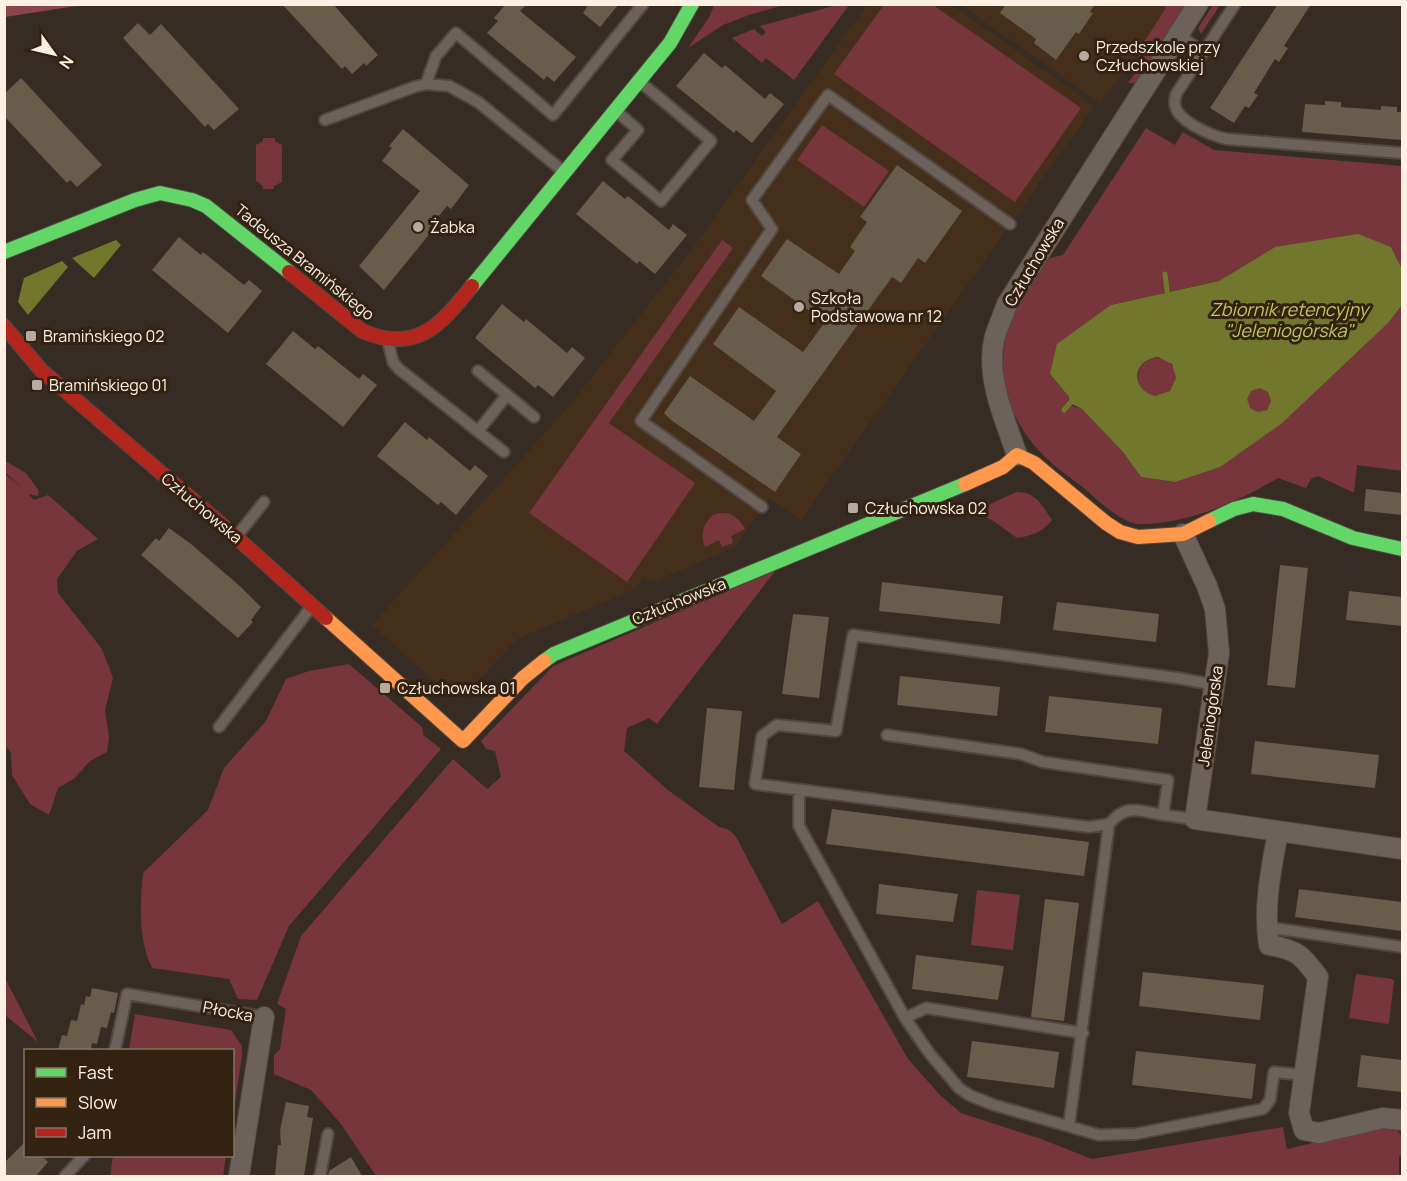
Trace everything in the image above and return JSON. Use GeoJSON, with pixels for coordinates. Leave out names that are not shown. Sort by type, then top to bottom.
{"type":"FeatureCollection","features":[{"type":"Feature","properties":{"kind":"street"},"geometry":{"type":"LineString","coordinates":[[388,341],[417,337],[430,331],[447,317],[670,43],[692,4]]}},
{"type":"Feature","properties":{"kind":"street","name":"Człuchowska"},"geometry":{"type":"LineString","coordinates":[[4,326],[41,370],[236,537],[463,741],[523,678],[554,654],[1003,467],[1017,455],[994,385],[992,361],[994,340],[1000,323],[1017,286],[1198,4]]}},
{"type":"Feature","properties":{"kind":"street","name":"Tadeusza Bramińskiego"},"geometry":{"type":"LineString","coordinates":[[4,252],[135,200],[160,194],[174,195],[206,206],[362,331],[388,341]]}},
{"type":"Feature","properties":{"kind":"street"},"geometry":{"type":"LineString","coordinates":[[1017,455],[1034,463],[1106,523],[1120,532],[1137,537],[1183,534],[1234,509],[1253,504],[1283,509],[1353,538],[1402,549]]}},
{"type":"Feature","properties":{"kind":"street","name":"Jeleniogórska"},"geometry":{"type":"LineString","coordinates":[[1183,534],[1215,609],[1219,653],[1195,819]]}},
{"type":"Feature","properties":{"kind":"street"},"geometry":{"type":"LineString","coordinates":[[1195,819],[1402,849]]}},
{"type":"Feature","properties":{"kind":"street"},"geometry":{"type":"LineString","coordinates":[[1278,832],[1270,879],[1266,927],[1269,945],[1290,949],[1305,960],[1318,977],[1299,1113],[1304,1130],[1319,1133],[1383,1118],[1402,1120]]}},
{"type":"Feature","properties":{"kind":"street","name":"Płocka"},"geometry":{"type":"LineString","coordinates":[[239,1176],[264,1017]]}},
{"type":"Feature","properties":{"kind":"lane"},"geometry":{"type":"LineString","coordinates":[[426,84],[436,56],[456,33],[553,115],[644,4]]}},
{"type":"Feature","properties":{"kind":"lane"},"geometry":{"type":"LineString","coordinates":[[1236,4],[1176,94],[1174,105],[1181,117],[1215,136],[1402,153]]}},
{"type":"Feature","properties":{"kind":"lane"},"geometry":{"type":"LineString","coordinates":[[1178,35],[1204,52]]}},
{"type":"Feature","properties":{"kind":"lane"},"geometry":{"type":"LineString","coordinates":[[615,110],[638,130],[612,160],[662,201],[711,141],[639,81]]}},
{"type":"Feature","properties":{"kind":"lane"},"geometry":{"type":"LineString","coordinates":[[326,120],[426,84],[450,86],[478,102],[565,172]]}},
{"type":"Feature","properties":{"kind":"lane"},"geometry":{"type":"LineString","coordinates":[[762,507],[640,421],[772,229],[752,200],[828,95],[1010,224]]}},
{"type":"Feature","properties":{"kind":"lane"},"geometry":{"type":"LineString","coordinates":[[388,341],[393,362],[399,369],[504,452]]}},
{"type":"Feature","properties":{"kind":"lane"},"geometry":{"type":"LineString","coordinates":[[478,371],[534,417]]}},
{"type":"Feature","properties":{"kind":"lane"},"geometry":{"type":"LineString","coordinates":[[478,431],[507,395]]}},
{"type":"Feature","properties":{"kind":"lane"},"geometry":{"type":"LineString","coordinates":[[236,537],[264,502]]}},
{"type":"Feature","properties":{"kind":"lane"},"geometry":{"type":"LineString","coordinates":[[219,727],[312,606]]}},
{"type":"Feature","properties":{"kind":"lane"},"geometry":{"type":"LineString","coordinates":[[1109,824],[1089,827],[755,784],[762,736],[777,725],[836,731],[853,635],[1216,685]]}},
{"type":"Feature","properties":{"kind":"lane"},"geometry":{"type":"LineString","coordinates":[[888,735],[1021,754],[1043,762],[1168,780],[1163,815]]}},
{"type":"Feature","properties":{"kind":"lane"},"geometry":{"type":"LineString","coordinates":[[799,790],[799,825],[905,1018],[930,1054],[959,1088],[969,1095],[994,1105],[1099,1135],[1135,1134],[1263,1109],[1270,1100],[1274,1072],[1304,1075]]}},
{"type":"Feature","properties":{"kind":"lane"},"geometry":{"type":"LineString","coordinates":[[1070,1126],[1109,824],[1117,815],[1129,809],[1195,819]]}},
{"type":"Feature","properties":{"kind":"lane"},"geometry":{"type":"LineString","coordinates":[[1266,927],[1402,947]]}},
{"type":"Feature","properties":{"kind":"lane","name":"Płocka"},"geometry":{"type":"LineString","coordinates":[[115,1049],[128,994],[264,1017]]}},
{"type":"Feature","properties":{"kind":"lane"},"geometry":{"type":"LineString","coordinates":[[905,1018],[926,1008],[1083,1033]]}},
{"type":"Feature","properties":{"kind":"lane"},"geometry":{"type":"LineString","coordinates":[[321,1176],[328,1134]]}},
{"type":"Feature","properties":{"kind":"lane"},"geometry":{"type":"LineString","coordinates":[[65,1176],[82,1157]]}},
{"type":"Feature","properties":{"kind":"shaded area"},"geometry":{"type":"Polygon","coordinates":[[[5,4],[83,4],[83,5],[5,17],[5,4]]]}},
{"type":"Feature","properties":{"kind":"shaded area"},"geometry":{"type":"Polygon","coordinates":[[[714,4],[784,5],[723,25],[688,48],[710,16],[714,4]]]}},
{"type":"Feature","properties":{"kind":"shaded area","name":"Przedszkole przy Człuchowskiej"},"geometry":{"type":"Polygon","coordinates":[[[1162,4],[1167,8],[1101,104],[961,5],[1162,4]]]}},
{"type":"Feature","properties":{"kind":"shaded area"},"geometry":{"type":"Polygon","coordinates":[[[837,5],[849,5],[794,80],[766,58],[762,63],[732,38],[754,29],[762,36],[766,32],[760,26],[837,5]]]}},
{"type":"Feature","properties":{"kind":"shaded area","name":"Szkoła Podstawowa nr 12"},"geometry":{"type":"Polygon","coordinates":[[[867,5],[952,5],[1094,106],[801,520],[769,498],[735,547],[653,582],[644,576],[635,589],[517,639],[464,696],[451,696],[372,625],[570,405],[689,253],[867,5]]]}},
{"type":"Feature","properties":{"kind":"shaded area"},"geometry":{"type":"Polygon","coordinates":[[[884,5],[933,5],[1081,108],[1015,202],[834,74],[884,5]]]}},
{"type":"Feature","properties":{"kind":"shaded area"},"geometry":{"type":"Polygon","coordinates":[[[1162,5],[1187,5],[1139,79],[1134,83],[1128,83],[1144,60],[1136,54],[1166,8],[1162,5]]]}},
{"type":"Feature","properties":{"kind":"shaded area"},"geometry":{"type":"Polygon","coordinates":[[[1213,5],[1220,5],[1201,34],[1198,28],[1213,5]]]}},
{"type":"Feature","properties":{"kind":"shaded area"},"geometry":{"type":"Polygon","coordinates":[[[822,125],[889,171],[864,207],[797,160],[822,125]]]}},
{"type":"Feature","properties":{"kind":"shaded area"},"geometry":{"type":"Polygon","coordinates":[[[1146,128],[1175,145],[1183,132],[1214,150],[1402,166],[1402,269],[1391,247],[1275,247],[1219,281],[1111,305],[1050,374],[1069,397],[1073,406],[1082,409],[1123,452],[1141,477],[1175,482],[1389,322],[1402,305],[1402,471],[1357,465],[1354,493],[1318,476],[1311,479],[1306,488],[1278,478],[1212,510],[1175,520],[1140,524],[1125,520],[1108,509],[1053,464],[1031,442],[1012,410],[1004,374],[1003,356],[1012,318],[1023,295],[1046,259],[1063,255],[1146,128]]]}},
{"type":"Feature","properties":{"kind":"shaded area"},"geometry":{"type":"Polygon","coordinates":[[[263,138],[275,138],[275,141],[282,145],[282,182],[274,186],[274,189],[263,189],[263,186],[256,181],[256,145],[263,141],[263,138]]]}},
{"type":"Feature","properties":{"kind":"shaded area"},"geometry":{"type":"Polygon","coordinates":[[[722,240],[733,248],[609,423],[695,483],[627,582],[529,513],[722,240]]]}},
{"type":"Feature","properties":{"kind":"shaded area"},"geometry":{"type":"Polygon","coordinates":[[[1157,358],[1171,363],[1176,377],[1171,391],[1157,396],[1143,391],[1138,377],[1143,363],[1157,358]]]}},
{"type":"Feature","properties":{"kind":"shaded area"},"geometry":{"type":"Polygon","coordinates":[[[1259,388],[1268,391],[1271,400],[1268,409],[1259,412],[1250,409],[1247,400],[1250,391],[1259,388]]]}},
{"type":"Feature","properties":{"kind":"shaded area"},"geometry":{"type":"Polygon","coordinates":[[[7,462],[26,473],[39,491],[38,496],[28,494],[34,500],[48,495],[98,539],[77,551],[57,579],[58,593],[102,649],[113,678],[105,710],[109,737],[107,752],[90,761],[75,778],[58,788],[49,815],[30,804],[12,775],[11,753],[5,745],[5,474],[23,489],[5,472],[7,462]]]}},
{"type":"Feature","properties":{"kind":"shaded area"},"geometry":{"type":"Polygon","coordinates":[[[1016,492],[1029,494],[1041,504],[1052,520],[1045,528],[1017,538],[987,518],[986,506],[1016,492]]]}},
{"type":"Feature","properties":{"kind":"shaded area"},"geometry":{"type":"Polygon","coordinates":[[[722,513],[736,518],[745,529],[731,536],[733,543],[722,547],[719,540],[705,547],[703,534],[707,522],[713,515],[722,513]]]}},
{"type":"Feature","properties":{"kind":"shaded area"},"geometry":{"type":"Polygon","coordinates":[[[776,570],[657,724],[649,718],[627,728],[624,751],[668,790],[719,827],[735,835],[782,924],[818,901],[908,1059],[940,1095],[961,1113],[1041,1139],[1092,1159],[1283,1127],[1287,1149],[1393,1126],[1402,1136],[1399,1176],[376,1176],[341,1124],[311,1090],[274,1074],[274,1055],[280,1049],[286,1009],[277,1004],[301,936],[453,759],[487,789],[501,777],[495,751],[486,749],[481,741],[553,666],[776,570]]]}},
{"type":"Feature","properties":{"kind":"shaded area"},"geometry":{"type":"Polygon","coordinates":[[[349,664],[422,727],[423,735],[441,749],[289,926],[257,1000],[238,999],[229,979],[152,968],[142,934],[143,873],[208,810],[224,768],[266,721],[286,679],[309,671],[349,664]]]}},
{"type":"Feature","properties":{"kind":"shaded area"},"geometry":{"type":"Polygon","coordinates":[[[977,890],[1020,895],[1013,950],[971,945],[977,890]]]}},
{"type":"Feature","properties":{"kind":"shaded area"},"geometry":{"type":"Polygon","coordinates":[[[1356,974],[1394,981],[1388,1024],[1349,1018],[1356,974]]]}},
{"type":"Feature","properties":{"kind":"shaded area"},"geometry":{"type":"Polygon","coordinates":[[[5,978],[38,1042],[5,1015],[5,978]]]}},
{"type":"Feature","properties":{"kind":"shaded area"},"geometry":{"type":"Polygon","coordinates":[[[135,1014],[231,1030],[242,1046],[234,1110],[234,1049],[129,1049],[135,1014]]]}},
{"type":"Feature","properties":{"kind":"shaded area"},"geometry":{"type":"Polygon","coordinates":[[[113,1157],[226,1157],[223,1176],[110,1176],[113,1157]]]}},
{"type":"Feature","properties":{"kind":"water","name":"Zbiornik retencyjny \"Jeleniogórska\""},"geometry":{"type":"Polygon","coordinates":[[[1358,234],[1391,247],[1402,269],[1402,305],[1389,322],[1281,424],[1220,467],[1175,482],[1141,477],[1123,452],[1082,409],[1070,403],[1069,397],[1050,374],[1057,344],[1111,305],[1219,281],[1275,247],[1358,234]],[[1158,357],[1143,363],[1137,375],[1141,387],[1155,396],[1170,391],[1176,378],[1172,364],[1158,357]],[[1260,388],[1251,391],[1247,399],[1250,408],[1258,412],[1267,410],[1271,401],[1268,392],[1260,388]]]}},
{"type":"Feature","properties":{"kind":"water"},"geometry":{"type":"Polygon","coordinates":[[[116,240],[121,245],[94,278],[72,258],[116,240]]]}},
{"type":"Feature","properties":{"kind":"water"},"geometry":{"type":"Polygon","coordinates":[[[62,261],[68,267],[28,315],[18,302],[24,278],[62,261]]]}},
{"type":"Feature","properties":{"kind":"building"},"geometry":{"type":"Polygon","coordinates":[[[282,4],[333,4],[378,55],[366,66],[364,63],[352,74],[345,66],[342,69],[282,4]]]}},
{"type":"Feature","properties":{"kind":"building"},"geometry":{"type":"Polygon","coordinates":[[[506,4],[527,4],[520,11],[576,57],[554,82],[547,76],[544,80],[487,33],[498,21],[494,18],[506,4]]]}},
{"type":"Feature","properties":{"kind":"building"},"geometry":{"type":"Polygon","coordinates":[[[589,4],[619,4],[600,27],[583,13],[589,4]]]}},
{"type":"Feature","properties":{"kind":"building"},"geometry":{"type":"Polygon","coordinates":[[[1006,4],[1095,4],[1090,12],[1093,13],[1079,34],[1076,32],[1056,60],[1034,43],[1036,39],[1000,13],[1006,4]]]}},
{"type":"Feature","properties":{"kind":"building"},"geometry":{"type":"Polygon","coordinates":[[[1278,4],[1311,4],[1284,46],[1288,48],[1279,62],[1275,59],[1254,93],[1258,95],[1249,108],[1245,106],[1234,123],[1210,108],[1278,4]]]}},
{"type":"Feature","properties":{"kind":"building"},"geometry":{"type":"Polygon","coordinates":[[[138,23],[150,35],[161,24],[239,109],[214,130],[208,124],[205,127],[123,38],[138,23]]]}},
{"type":"Feature","properties":{"kind":"building"},"geometry":{"type":"Polygon","coordinates":[[[704,53],[722,68],[725,65],[765,99],[770,93],[784,104],[752,143],[736,130],[734,133],[676,86],[704,53]]]}},
{"type":"Feature","properties":{"kind":"building"},"geometry":{"type":"Polygon","coordinates":[[[21,78],[102,165],[77,187],[70,180],[67,183],[4,116],[4,94],[21,78]]]}},
{"type":"Feature","properties":{"kind":"building"},"geometry":{"type":"Polygon","coordinates":[[[1325,101],[1341,102],[1341,107],[1381,110],[1381,106],[1397,107],[1397,112],[1402,112],[1402,140],[1302,132],[1305,104],[1325,105],[1325,101]]]}},
{"type":"Feature","properties":{"kind":"building"},"geometry":{"type":"Polygon","coordinates":[[[403,129],[469,185],[451,209],[447,206],[429,228],[432,231],[384,290],[359,266],[420,191],[382,161],[392,148],[389,146],[403,129]]]}},
{"type":"Feature","properties":{"kind":"building"},"geometry":{"type":"Polygon","coordinates":[[[897,165],[962,211],[925,263],[918,258],[901,283],[892,277],[777,437],[801,454],[775,492],[664,413],[690,376],[754,421],[776,391],[713,344],[739,307],[803,352],[825,322],[761,276],[787,239],[839,274],[855,251],[850,247],[867,222],[860,217],[897,165]]]}},
{"type":"Feature","properties":{"kind":"building"},"geometry":{"type":"Polygon","coordinates":[[[603,181],[625,199],[628,196],[669,230],[673,224],[687,235],[655,274],[639,261],[637,264],[576,214],[603,181]]]}},
{"type":"Feature","properties":{"kind":"building"},"geometry":{"type":"Polygon","coordinates":[[[179,237],[201,255],[203,252],[244,285],[249,280],[262,291],[228,333],[152,270],[179,237]]]}},
{"type":"Feature","properties":{"kind":"building"},"geometry":{"type":"Polygon","coordinates":[[[502,304],[524,322],[526,319],[567,353],[572,347],[585,358],[553,397],[538,385],[535,388],[475,338],[502,304]]]}},
{"type":"Feature","properties":{"kind":"building"},"geometry":{"type":"Polygon","coordinates":[[[293,331],[315,349],[318,346],[359,379],[363,374],[377,385],[343,427],[266,364],[293,331]]]}},
{"type":"Feature","properties":{"kind":"building"},"geometry":{"type":"Polygon","coordinates":[[[405,422],[427,440],[429,437],[470,471],[475,465],[488,476],[456,515],[441,502],[438,505],[377,456],[405,422]]]}},
{"type":"Feature","properties":{"kind":"building"},"geometry":{"type":"Polygon","coordinates":[[[1366,489],[1402,493],[1402,515],[1364,511],[1366,489]]]}},
{"type":"Feature","properties":{"kind":"building"},"geometry":{"type":"Polygon","coordinates":[[[169,528],[191,544],[261,607],[251,620],[253,622],[238,638],[141,555],[156,538],[159,541],[169,528]]]}},
{"type":"Feature","properties":{"kind":"building"},"geometry":{"type":"Polygon","coordinates":[[[1280,565],[1308,568],[1295,688],[1267,685],[1280,565]]]}},
{"type":"Feature","properties":{"kind":"building"},"geometry":{"type":"Polygon","coordinates":[[[882,582],[1003,596],[1000,624],[879,611],[882,582]]]}},
{"type":"Feature","properties":{"kind":"building"},"geometry":{"type":"Polygon","coordinates":[[[1349,591],[1402,597],[1402,626],[1346,620],[1349,591]]]}},
{"type":"Feature","properties":{"kind":"building"},"geometry":{"type":"Polygon","coordinates":[[[1057,602],[1159,614],[1156,642],[1053,630],[1057,602]]]}},
{"type":"Feature","properties":{"kind":"building"},"geometry":{"type":"Polygon","coordinates":[[[793,614],[829,617],[819,698],[782,694],[793,614]]]}},
{"type":"Feature","properties":{"kind":"building"},"geometry":{"type":"Polygon","coordinates":[[[900,676],[1000,687],[997,716],[897,705],[900,676]]]}},
{"type":"Feature","properties":{"kind":"building"},"geometry":{"type":"Polygon","coordinates":[[[1049,696],[1162,708],[1158,744],[1045,732],[1049,696]]]}},
{"type":"Feature","properties":{"kind":"building"},"geometry":{"type":"Polygon","coordinates":[[[707,708],[742,711],[734,790],[699,787],[707,708]]]}},
{"type":"Feature","properties":{"kind":"building"},"geometry":{"type":"Polygon","coordinates":[[[1255,741],[1379,755],[1375,788],[1251,774],[1255,741]]]}},
{"type":"Feature","properties":{"kind":"building"},"geometry":{"type":"Polygon","coordinates":[[[832,809],[1089,842],[1084,876],[826,844],[832,809]]]}},
{"type":"Feature","properties":{"kind":"building"},"geometry":{"type":"Polygon","coordinates":[[[879,884],[958,894],[953,922],[876,914],[879,884]]]}},
{"type":"Feature","properties":{"kind":"building"},"geometry":{"type":"Polygon","coordinates":[[[1299,889],[1402,902],[1402,931],[1295,917],[1299,889]]]}},
{"type":"Feature","properties":{"kind":"building"},"geometry":{"type":"Polygon","coordinates":[[[1045,899],[1079,903],[1064,1021],[1031,1017],[1045,899]]]}},
{"type":"Feature","properties":{"kind":"building"},"geometry":{"type":"Polygon","coordinates":[[[916,955],[1004,966],[998,1000],[912,989],[916,955]]]}},
{"type":"Feature","properties":{"kind":"building"},"geometry":{"type":"Polygon","coordinates":[[[1143,972],[1264,985],[1260,1020],[1139,1006],[1143,972]]]}},
{"type":"Feature","properties":{"kind":"building"},"geometry":{"type":"Polygon","coordinates":[[[92,988],[118,993],[114,1013],[111,1012],[107,1028],[101,1027],[97,1044],[92,1043],[91,1049],[58,1049],[62,1035],[67,1036],[71,1020],[77,1021],[81,1004],[84,1005],[86,996],[90,997],[92,988]]]}},
{"type":"Feature","properties":{"kind":"building"},"geometry":{"type":"Polygon","coordinates":[[[972,1041],[1059,1052],[1054,1088],[967,1077],[972,1041]]]}},
{"type":"Feature","properties":{"kind":"building"},"geometry":{"type":"Polygon","coordinates":[[[1136,1051],[1256,1064],[1252,1099],[1132,1085],[1136,1051]]]}},
{"type":"Feature","properties":{"kind":"building"},"geometry":{"type":"Polygon","coordinates":[[[1361,1055],[1402,1060],[1402,1092],[1357,1087],[1361,1055]]]}},
{"type":"Feature","properties":{"kind":"building"},"geometry":{"type":"Polygon","coordinates":[[[286,1102],[309,1106],[307,1117],[313,1118],[304,1176],[275,1176],[278,1145],[281,1145],[280,1130],[286,1102]]]}},
{"type":"Feature","properties":{"kind":"building"},"geometry":{"type":"Polygon","coordinates":[[[24,1143],[24,1157],[43,1157],[48,1162],[36,1176],[4,1176],[4,1163],[24,1143]]]}},
{"type":"Feature","properties":{"kind":"building"},"geometry":{"type":"Polygon","coordinates":[[[351,1157],[362,1176],[328,1176],[329,1171],[351,1157]]]}},
{"type":"Feature","properties":{"kind":"waterway"},"geometry":{"type":"LineString","coordinates":[[1165,274],[1167,291]]}},
{"type":"Feature","properties":{"kind":"waterway"},"geometry":{"type":"LineString","coordinates":[[1064,410],[1070,403]]}},
{"type":"Feature","properties":{"kind":"traffic: fast"},"geometry":{"type":"LineString","coordinates":[[472,286],[670,43],[692,4]]}},
{"type":"Feature","properties":{"kind":"traffic: fast"},"geometry":{"type":"LineString","coordinates":[[4,252],[135,200],[160,193],[192,200],[206,206],[289,272]]}},
{"type":"Feature","properties":{"kind":"traffic: fast"},"geometry":{"type":"LineString","coordinates":[[544,661],[554,654],[965,484]]}},
{"type":"Feature","properties":{"kind":"traffic: fast"},"geometry":{"type":"LineString","coordinates":[[1209,521],[1234,509],[1253,504],[1283,509],[1353,538],[1402,549]]}},
{"type":"Feature","properties":{"kind":"traffic: slow"},"geometry":{"type":"LineString","coordinates":[[965,484],[1003,467],[1017,455],[1034,463],[1120,532],[1138,537],[1183,534],[1209,521]]}},
{"type":"Feature","properties":{"kind":"traffic: slow"},"geometry":{"type":"LineString","coordinates":[[326,618],[463,741],[523,678],[544,661]]}},
{"type":"Feature","properties":{"kind":"traffic: jam"},"geometry":{"type":"LineString","coordinates":[[289,272],[362,331],[397,339],[412,337],[437,324],[472,286]]}},
{"type":"Feature","properties":{"kind":"traffic: jam"},"geometry":{"type":"LineString","coordinates":[[4,326],[41,370],[236,537],[326,618]]}},
{"type":"Feature","properties":{"kind":"place","name":"Przedszkole przy Człuchowskiej"},"geometry":{"type":"Point","coordinates":[1084,56]}},
{"type":"Feature","properties":{"kind":"place","name":"Żabka"},"geometry":{"type":"Point","coordinates":[418,227]}},
{"type":"Feature","properties":{"kind":"place","name":"Szkoła Podstawowa nr 12"},"geometry":{"type":"Point","coordinates":[799,307]}},
{"type":"Feature","properties":{"kind":"place","name":"Bramińskiego 02"},"geometry":{"type":"Point","coordinates":[31,336]}},
{"type":"Feature","properties":{"kind":"place","name":"Bramińskiego 01"},"geometry":{"type":"Point","coordinates":[37,385]}},
{"type":"Feature","properties":{"kind":"place","name":"Człuchowska 02"},"geometry":{"type":"Point","coordinates":[853,508]}},
{"type":"Feature","properties":{"kind":"place","name":"Człuchowska 01"},"geometry":{"type":"Point","coordinates":[385,688]}}]}
